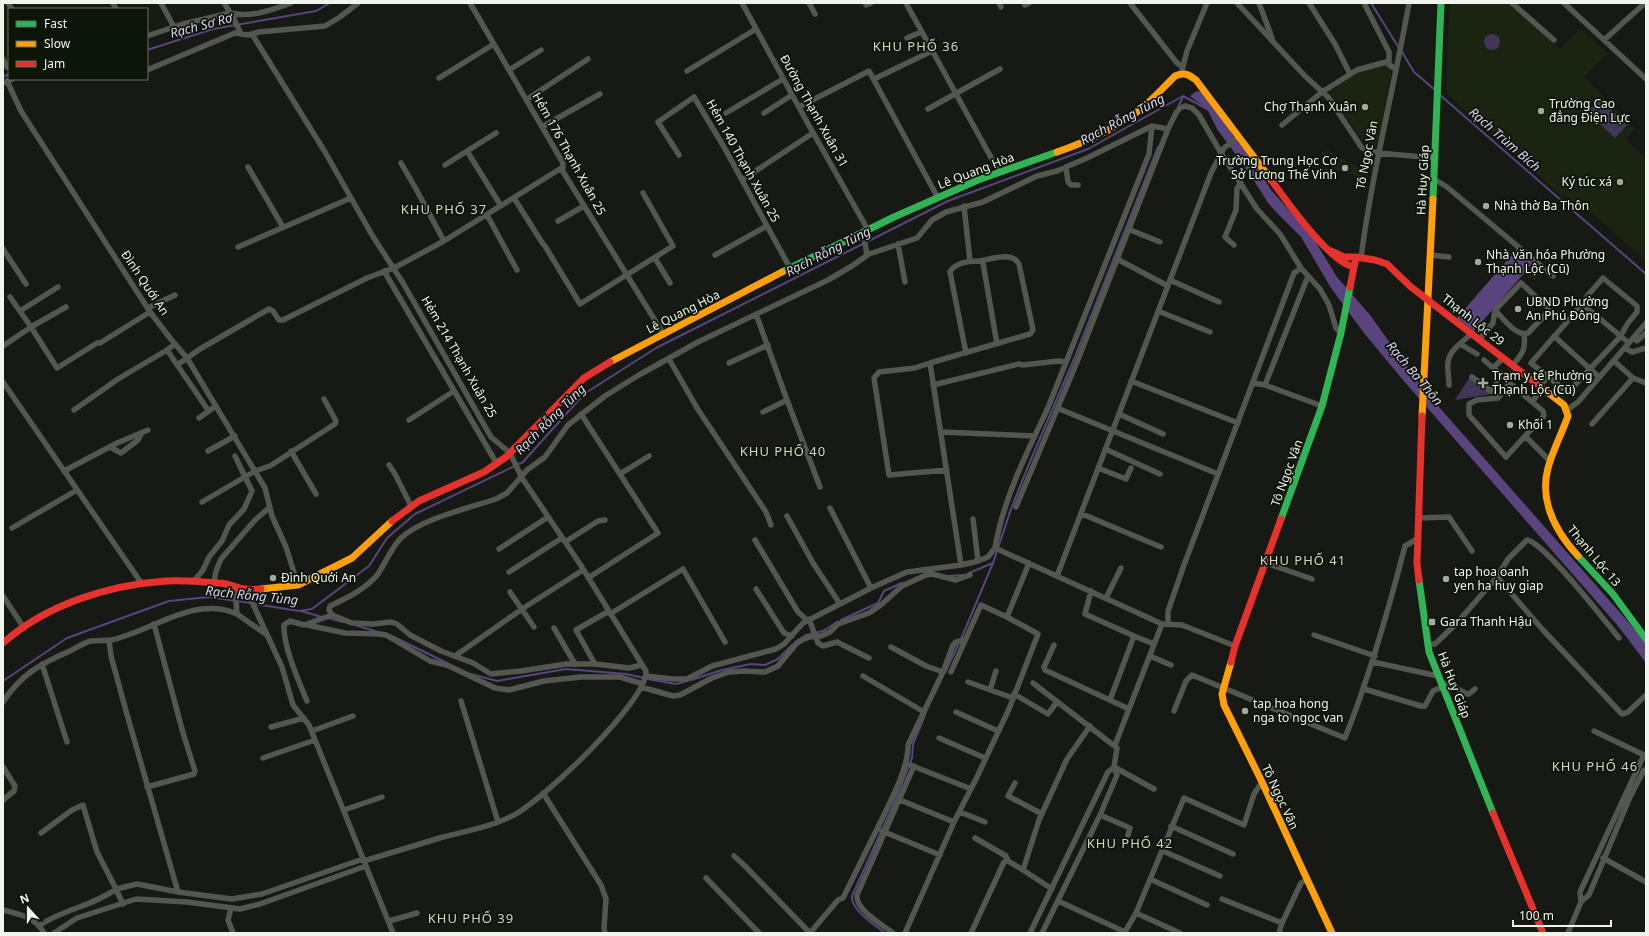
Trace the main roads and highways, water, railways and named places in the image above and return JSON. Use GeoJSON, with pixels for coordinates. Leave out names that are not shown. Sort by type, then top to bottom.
{"type":"FeatureCollection","features":[{"type":"Feature","properties":{"kind":"waterway","name":"Rạch Sơ Rơ"},"geometry":{"type":"LineString","coordinates":[[148,50],[213,29],[316,11],[330,3]]}},
{"type":"Feature","properties":{"kind":"waterway","name":"Rạch Trùm Bích"},"geometry":{"type":"LineString","coordinates":[[1371,3],[1399,48]]}},
{"type":"Feature","properties":{"kind":"waterway","name":"Rạch Trùm Bích"},"geometry":{"type":"LineString","coordinates":[[1402,52],[1414,72],[1435,90]]}},
{"type":"Feature","properties":{"kind":"waterway","name":"Rạch Sơ Rơ"},"geometry":{"type":"LineString","coordinates":[[3,77],[8,74]]}},
{"type":"Feature","properties":{"kind":"waterway","name":"Rạch Trùm Bích"},"geometry":{"type":"LineString","coordinates":[[1440,95],[1646,274]]}},
{"type":"Feature","properties":{"kind":"waterway","name":"Rạch Ba Thôn"},"geometry":{"type":"LineString","coordinates":[[1183,96],[1209,110]]}},
{"type":"Feature","properties":{"kind":"waterway","name":"Rạch Rỗng Tùng"},"geometry":{"type":"LineString","coordinates":[[255,604],[299,611],[312,609],[369,566],[387,538],[415,514],[523,462],[584,394],[656,348],[948,201],[1088,149],[1183,96]]}},
{"type":"Feature","properties":{"kind":"waterway"},"geometry":{"type":"LineString","coordinates":[[1178,107],[1183,97]]}},
{"type":"Feature","properties":{"kind":"waterway"},"geometry":{"type":"LineString","coordinates":[[961,639],[993,563],[1011,509],[1029,464],[1074,359],[1158,147]]}},
{"type":"Feature","properties":{"kind":"waterway"},"geometry":{"type":"LineString","coordinates":[[969,573],[993,563]]}},
{"type":"Feature","properties":{"kind":"waterway"},"geometry":{"type":"LineString","coordinates":[[949,576],[964,575]]}},
{"type":"Feature","properties":{"kind":"waterway"},"geometry":{"type":"LineString","coordinates":[[841,620],[878,603],[884,591],[902,583]]}},
{"type":"Feature","properties":{"kind":"waterway","name":"Rạch Rỗng Tùng"},"geometry":{"type":"LineString","coordinates":[[3,681],[67,638],[169,601],[209,597],[251,603]]}},
{"type":"Feature","properties":{"kind":"waterway"},"geometry":{"type":"LineString","coordinates":[[301,611],[322,617]]}},
{"type":"Feature","properties":{"kind":"waterway"},"geometry":{"type":"LineString","coordinates":[[328,618],[343,622]]}},
{"type":"Feature","properties":{"kind":"waterway"},"geometry":{"type":"LineString","coordinates":[[795,642],[806,635],[823,631],[837,622]]}},
{"type":"Feature","properties":{"kind":"waterway"},"geometry":{"type":"LineString","coordinates":[[355,625],[378,632]]}},
{"type":"Feature","properties":{"kind":"waterway"},"geometry":{"type":"LineString","coordinates":[[390,635],[447,663]]}},
{"type":"Feature","properties":{"kind":"waterway"},"geometry":{"type":"LineString","coordinates":[[945,673],[959,643]]}},
{"type":"Feature","properties":{"kind":"waterway"},"geometry":{"type":"LineString","coordinates":[[691,680],[722,670],[751,664],[765,665],[778,659],[792,645]]}},
{"type":"Feature","properties":{"kind":"waterway"},"geometry":{"type":"LineString","coordinates":[[471,674],[497,681],[566,669],[626,674],[644,678]]}},
{"type":"Feature","properties":{"kind":"waterway"},"geometry":{"type":"LineString","coordinates":[[648,679],[676,684],[687,681]]}},
{"type":"Feature","properties":{"kind":"waterway"},"geometry":{"type":"LineString","coordinates":[[885,933],[859,911],[852,901],[852,896],[895,801],[912,758],[913,744],[925,715]]}},
{"type":"Feature","properties":{"kind":"place","name":"Chợ Thạnh Xuân"},"geometry":{"type":"Point","coordinates":[1365,107]}},
{"type":"Feature","properties":{"kind":"place","name":"Trường Cao đẳng Điện Lực"},"geometry":{"type":"Point","coordinates":[1541,111]}},
{"type":"Feature","properties":{"kind":"place","name":"Trường Trung Học Cơ Sở Lương Thế Vinh"},"geometry":{"type":"Point","coordinates":[1345,168]}},
{"type":"Feature","properties":{"kind":"place","name":"Ký túc xá"},"geometry":{"type":"Point","coordinates":[1620,182]}},
{"type":"Feature","properties":{"kind":"place","name":"Nhà thờ Ba Thôn"},"geometry":{"type":"Point","coordinates":[1486,206]}},
{"type":"Feature","properties":{"kind":"place","name":"Nhà văn hóa Phường Thạnh Lộc (Cũ)"},"geometry":{"type":"Point","coordinates":[1478,262]}},
{"type":"Feature","properties":{"kind":"place","name":"UBND Phường An Phú Đông"},"geometry":{"type":"Point","coordinates":[1518,309]}},
{"type":"Feature","properties":{"kind":"place","name":"Trạm y tế Phường Thạnh Lộc (Cũ)"},"geometry":{"type":"Point","coordinates":[1483,383]}},
{"type":"Feature","properties":{"kind":"place","name":"Khối 1"},"geometry":{"type":"Point","coordinates":[1510,425]}},
{"type":"Feature","properties":{"kind":"place","name":"Đình Quới An"},"geometry":{"type":"Point","coordinates":[273,578]}},
{"type":"Feature","properties":{"kind":"place","name":"tap hoa oanh yen ha huy giap"},"geometry":{"type":"Point","coordinates":[1446,579]}},
{"type":"Feature","properties":{"kind":"place","name":"Gara Thanh Hậu"},"geometry":{"type":"Point","coordinates":[1432,622]}},
{"type":"Feature","properties":{"kind":"place","name":"tap hoa hong nga to ngoc van"},"geometry":{"type":"Point","coordinates":[1245,711]}},
{"type":"Feature","properties":{"kind":"district","name":"KHU PHỐ 36"},"geometry":{"type":"Point","coordinates":[916,46]}},
{"type":"Feature","properties":{"kind":"district","name":"KHU PHỐ 37"},"geometry":{"type":"Point","coordinates":[444,209]}},
{"type":"Feature","properties":{"kind":"district","name":"KHU PHỐ 40"},"geometry":{"type":"Point","coordinates":[783,451]}},
{"type":"Feature","properties":{"kind":"district","name":"KHU PHỐ 41"},"geometry":{"type":"Point","coordinates":[1303,560]}},
{"type":"Feature","properties":{"kind":"district","name":"KHU PHỐ 46"},"geometry":{"type":"Point","coordinates":[1595,766]}},
{"type":"Feature","properties":{"kind":"district","name":"KHU PHỐ 42"},"geometry":{"type":"Point","coordinates":[1130,843]}},
{"type":"Feature","properties":{"kind":"district","name":"KHU PHỐ 39"},"geometry":{"type":"Point","coordinates":[471,918]}}]}
